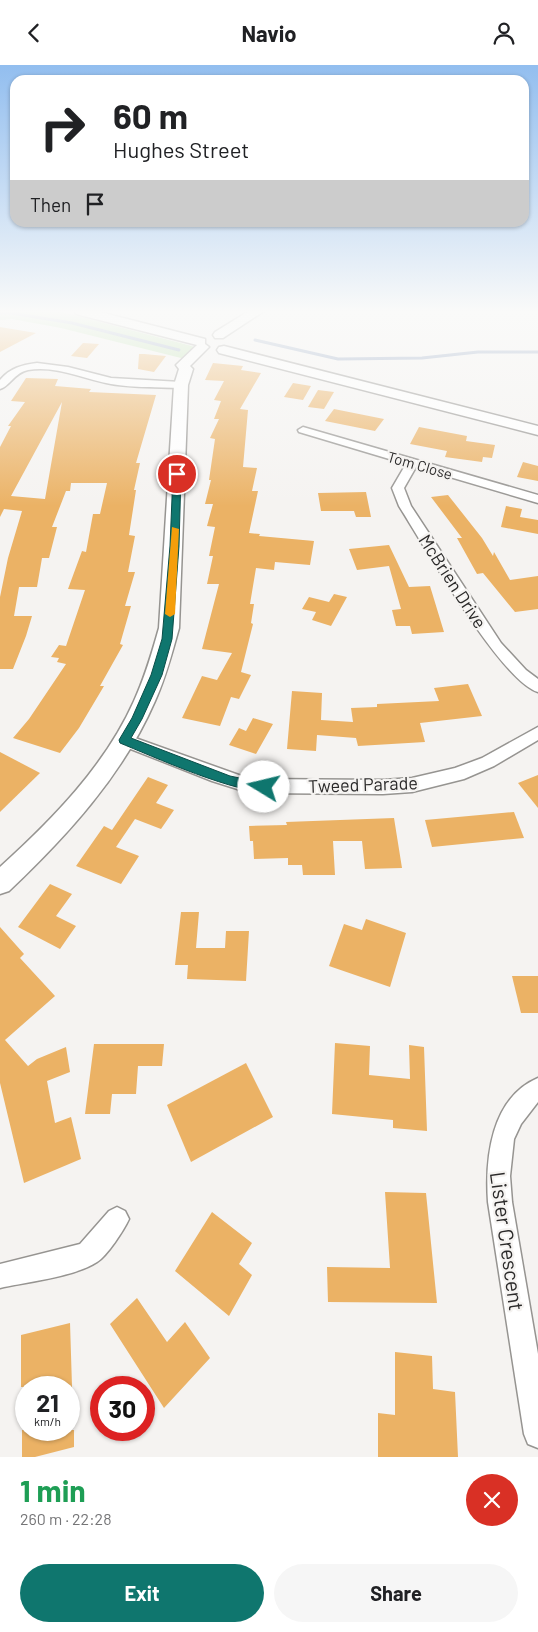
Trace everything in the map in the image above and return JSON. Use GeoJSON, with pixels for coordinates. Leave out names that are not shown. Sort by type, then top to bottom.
{"type":"FeatureCollection","features":[{"type":"Feature","properties":{"kind":"street"},"geometry":{"type":"LineString","coordinates":[[0,386],[10,376]]}},
{"type":"Feature","properties":{"kind":"street"},"geometry":{"type":"LineString","coordinates":[[0,883],[72,812],[124,740],[137,719],[156,675],[169,627],[184,377],[110,380],[94,376]]}},
{"type":"Feature","properties":{"kind":"street"},"geometry":{"type":"LineString","coordinates":[[329,376],[538,431]]}},
{"type":"Feature","properties":{"kind":"street","name":"Tom Close"},"geometry":{"type":"LineString","coordinates":[[303,430],[538,499]]}},
{"type":"Feature","properties":{"kind":"street","name":"McBrien Drive"},"geometry":{"type":"LineString","coordinates":[[413,463],[405,473],[398,489],[405,506],[496,646],[517,670],[538,687]]}},
{"type":"Feature","properties":{"kind":"street","name":"Tweed Parade"},"geometry":{"type":"LineString","coordinates":[[124,740],[218,776],[250,786],[383,787],[412,785],[458,775],[488,762],[538,733]]}},
{"type":"Feature","properties":{"kind":"street","name":"Lister Crescent"},"geometry":{"type":"LineString","coordinates":[[538,1089],[531,1092],[512,1114],[502,1138],[497,1168],[500,1202],[538,1434]]}},
{"type":"Feature","properties":{"kind":"street"},"geometry":{"type":"LineString","coordinates":[[0,1276],[72,1260],[89,1253],[117,1219]]}},
{"type":"Feature","properties":{"kind":"building"},"geometry":{"type":"Polygon","coordinates":[[[207,376],[259,376],[240,409],[248,410],[243,467],[257,468],[252,491],[258,491],[249,533],[260,534],[259,536],[314,541],[310,565],[275,562],[274,570],[256,568],[250,604],[254,604],[251,623],[253,624],[241,672],[251,675],[239,699],[231,697],[220,726],[182,718],[202,676],[217,680],[232,653],[202,649],[219,584],[207,584],[213,556],[209,556],[215,527],[207,526],[213,504],[205,504],[211,480],[209,480],[215,439],[210,438],[219,419],[214,419],[221,401],[214,400],[224,381],[205,380],[207,376]]]}},
{"type":"Feature","properties":{"kind":"building"},"geometry":{"type":"Polygon","coordinates":[[[26,378],[58,379],[55,386],[91,389],[89,392],[156,395],[136,463],[140,463],[134,490],[136,490],[129,535],[135,536],[128,572],[135,572],[125,606],[131,606],[120,644],[123,645],[100,686],[104,686],[79,728],[60,753],[13,738],[29,719],[66,664],[57,662],[59,658],[51,657],[59,645],[66,646],[85,590],[68,589],[82,551],[86,552],[93,514],[100,514],[107,483],[71,483],[70,491],[66,491],[52,527],[57,527],[49,558],[42,558],[37,587],[19,587],[14,616],[32,616],[26,636],[13,669],[0,669],[0,597],[8,558],[22,511],[4,509],[0,517],[0,447],[11,426],[8,426],[25,402],[11,401],[26,378]],[[62,402],[11,496],[45,499],[62,402]]]}},
{"type":"Feature","properties":{"kind":"building"},"geometry":{"type":"Polygon","coordinates":[[[293,383],[311,386],[303,400],[284,397],[293,383]]]}},
{"type":"Feature","properties":{"kind":"building"},"geometry":{"type":"Polygon","coordinates":[[[318,390],[334,392],[324,409],[308,407],[318,390]]]}},
{"type":"Feature","properties":{"kind":"building"},"geometry":{"type":"Polygon","coordinates":[[[334,409],[384,419],[375,431],[325,421],[334,409]]]}},
{"type":"Feature","properties":{"kind":"building"},"geometry":{"type":"Polygon","coordinates":[[[419,427],[467,436],[466,441],[495,445],[492,458],[483,457],[482,462],[445,457],[447,451],[410,444],[419,427]]]}},
{"type":"Feature","properties":{"kind":"building"},"geometry":{"type":"Polygon","coordinates":[[[523,462],[538,466],[538,481],[517,477],[523,462]]]}},
{"type":"Feature","properties":{"kind":"building"},"geometry":{"type":"Polygon","coordinates":[[[366,492],[371,517],[356,517],[354,511],[321,511],[318,493],[366,492]]]}},
{"type":"Feature","properties":{"kind":"building"},"geometry":{"type":"Polygon","coordinates":[[[448,495],[482,538],[493,556],[494,552],[510,580],[538,576],[538,609],[515,612],[483,573],[477,574],[457,538],[462,538],[431,497],[448,495]]]}},
{"type":"Feature","properties":{"kind":"building"},"geometry":{"type":"Polygon","coordinates":[[[506,506],[522,509],[520,517],[538,520],[538,534],[501,527],[506,506]]]}},
{"type":"Feature","properties":{"kind":"building"},"geometry":{"type":"Polygon","coordinates":[[[389,545],[409,587],[430,586],[444,632],[412,634],[410,626],[396,626],[392,610],[401,609],[389,566],[357,570],[349,549],[389,545]]]}},
{"type":"Feature","properties":{"kind":"building"},"geometry":{"type":"Polygon","coordinates":[[[334,594],[347,597],[331,626],[312,620],[316,612],[302,609],[309,597],[329,602],[334,594]]]}},
{"type":"Feature","properties":{"kind":"building"},"geometry":{"type":"Polygon","coordinates":[[[468,684],[482,716],[420,723],[425,742],[358,746],[356,738],[317,735],[316,751],[287,749],[292,691],[322,693],[321,720],[353,722],[351,708],[377,707],[377,704],[439,701],[434,688],[468,684]]]}},
{"type":"Feature","properties":{"kind":"building"},"geometry":{"type":"Polygon","coordinates":[[[253,718],[273,724],[256,754],[229,745],[239,728],[246,731],[253,718]]]}},
{"type":"Feature","properties":{"kind":"building"},"geometry":{"type":"Polygon","coordinates":[[[0,752],[40,773],[0,812],[0,752]]]}},
{"type":"Feature","properties":{"kind":"building"},"geometry":{"type":"Polygon","coordinates":[[[538,775],[538,808],[518,783],[538,775]]]}},
{"type":"Feature","properties":{"kind":"building"},"geometry":{"type":"Polygon","coordinates":[[[148,777],[168,785],[156,803],[174,810],[161,829],[135,819],[116,847],[139,856],[121,884],[76,866],[104,826],[112,830],[148,777]]]}},
{"type":"Feature","properties":{"kind":"building"},"geometry":{"type":"Polygon","coordinates":[[[514,812],[524,838],[432,847],[425,820],[514,812]]]}},
{"type":"Feature","properties":{"kind":"building"},"geometry":{"type":"Polygon","coordinates":[[[394,818],[402,868],[365,869],[362,841],[333,841],[335,875],[303,875],[302,865],[288,865],[288,858],[254,859],[253,841],[250,841],[249,826],[287,825],[286,822],[394,818]]]}},
{"type":"Feature","properties":{"kind":"building"},"geometry":{"type":"Polygon","coordinates":[[[50,884],[72,894],[56,916],[76,926],[60,949],[18,927],[50,884]]]}},
{"type":"Feature","properties":{"kind":"building"},"geometry":{"type":"Polygon","coordinates":[[[181,912],[199,912],[196,948],[225,948],[226,931],[249,931],[246,981],[187,979],[188,965],[175,965],[181,912]]]}},
{"type":"Feature","properties":{"kind":"building"},"geometry":{"type":"Polygon","coordinates":[[[366,919],[406,933],[390,987],[329,966],[344,924],[362,930],[366,919]]]}},
{"type":"Feature","properties":{"kind":"building"},"geometry":{"type":"Polygon","coordinates":[[[0,927],[24,954],[20,958],[55,996],[5,1040],[28,1066],[37,1059],[66,1047],[70,1072],[47,1081],[55,1123],[71,1117],[81,1159],[24,1183],[0,1083],[0,927]]]}},
{"type":"Feature","properties":{"kind":"building"},"geometry":{"type":"Polygon","coordinates":[[[512,976],[538,976],[538,1013],[521,1013],[512,976]]]}},
{"type":"Feature","properties":{"kind":"building"},"geometry":{"type":"Polygon","coordinates":[[[335,1043],[370,1046],[369,1075],[410,1079],[409,1045],[424,1047],[427,1131],[393,1128],[393,1120],[332,1114],[335,1043]]]}},
{"type":"Feature","properties":{"kind":"building"},"geometry":{"type":"Polygon","coordinates":[[[94,1044],[164,1044],[162,1066],[138,1066],[136,1094],[112,1094],[110,1114],[85,1114],[94,1044]]]}},
{"type":"Feature","properties":{"kind":"building"},"geometry":{"type":"Polygon","coordinates":[[[246,1063],[273,1117],[191,1162],[167,1105],[246,1063]]]}},
{"type":"Feature","properties":{"kind":"building"},"geometry":{"type":"Polygon","coordinates":[[[385,1192],[426,1193],[437,1303],[328,1302],[327,1267],[390,1268],[385,1192]]]}},
{"type":"Feature","properties":{"kind":"building"},"geometry":{"type":"Polygon","coordinates":[[[212,1212],[252,1243],[239,1264],[252,1275],[229,1316],[175,1271],[212,1212]]]}},
{"type":"Feature","properties":{"kind":"building"},"geometry":{"type":"Polygon","coordinates":[[[137,1298],[167,1342],[185,1322],[210,1358],[164,1408],[155,1394],[155,1376],[143,1376],[110,1324],[137,1298]]]}},
{"type":"Feature","properties":{"kind":"building"},"geometry":{"type":"Polygon","coordinates":[[[70,1323],[72,1376],[21,1376],[21,1335],[70,1323]]]}},
{"type":"Feature","properties":{"kind":"building"},"geometry":{"type":"Polygon","coordinates":[[[395,1352],[432,1356],[433,1389],[455,1392],[458,1457],[378,1457],[378,1413],[395,1415],[395,1352]]]}},
{"type":"Feature","properties":{"kind":"building"},"geometry":{"type":"Polygon","coordinates":[[[22,1441],[74,1441],[74,1447],[35,1457],[22,1457],[22,1441]]]}},
{"type":"Feature","properties":{"kind":"slow traffic"},"geometry":{"type":"LineString","coordinates":[[170,614],[175,529]]}},
{"type":"Feature","properties":{"kind":"route"},"geometry":{"type":"LineString","coordinates":[[177,474],[167,639],[156,675],[137,719],[124,740],[228,780],[250,786],[264,787]]}}]}
